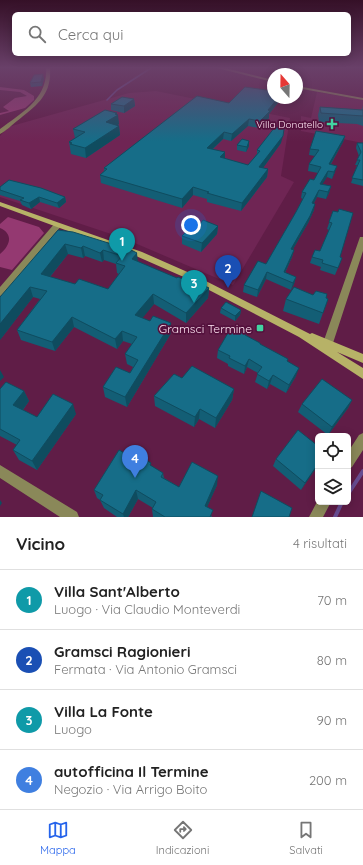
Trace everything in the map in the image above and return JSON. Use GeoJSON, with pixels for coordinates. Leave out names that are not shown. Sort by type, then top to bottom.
{"type":"FeatureCollection","features":[{"type":"Feature","properties":{"kind":"main road"},"geometry":{"type":"LineString","coordinates":[[0,204],[164,265],[302,334],[363,374]]}},
{"type":"Feature","properties":{"kind":"main road"},"geometry":{"type":"LineString","coordinates":[[302,334],[328,343],[363,359]]}},
{"type":"Feature","properties":{"kind":"street"},"geometry":{"type":"LineString","coordinates":[[1,131],[37,104],[42,92]]}},
{"type":"Feature","properties":{"kind":"street"},"geometry":{"type":"LineString","coordinates":[[325,92],[363,99]]}},
{"type":"Feature","properties":{"kind":"street"},"geometry":{"type":"LineString","coordinates":[[0,292],[58,225]]}},
{"type":"Feature","properties":{"kind":"street"},"geometry":{"type":"LineString","coordinates":[[328,343],[363,239]]}},
{"type":"Feature","properties":{"kind":"street"},"geometry":{"type":"LineString","coordinates":[[351,458],[363,439]]}},
{"type":"Feature","properties":{"kind":"street"},"geometry":{"type":"LineString","coordinates":[[0,471],[72,517]]}},
{"type":"Feature","properties":{"kind":"street"},"geometry":{"type":"LineString","coordinates":[[316,517],[322,505]]}},
{"type":"Feature","properties":{"kind":"shaded area"},"geometry":{"type":"Polygon","coordinates":[[[20,92],[28,92],[34,96],[34,100],[25,108],[0,115],[0,113],[9,111],[3,107],[15,98],[27,96],[20,92]]]}},
{"type":"Feature","properties":{"kind":"shaded area"},"geometry":{"type":"Polygon","coordinates":[[[162,92],[290,118],[281,176],[294,182],[233,285],[123,238],[0,197],[0,136],[8,127],[129,93],[162,92]]]}},
{"type":"Feature","properties":{"kind":"shaded area","name":"Villa Donatello"},"geometry":{"type":"Polygon","coordinates":[[[317,92],[363,100],[363,143],[301,131],[301,116],[311,118],[317,92]]]}},
{"type":"Feature","properties":{"kind":"shaded area"},"geometry":{"type":"Polygon","coordinates":[[[8,217],[39,227],[44,233],[12,270],[0,267],[0,254],[8,244],[9,237],[7,233],[0,228],[0,224],[8,217]]]}},
{"type":"Feature","properties":{"kind":"building"},"geometry":{"type":"Polygon","coordinates":[[[240,92],[267,92],[267,104],[273,104],[268,110],[270,111],[260,121],[249,119],[232,134],[224,132],[207,148],[225,152],[220,157],[248,165],[260,151],[257,150],[275,127],[284,129],[283,136],[259,167],[268,169],[242,203],[207,193],[209,192],[193,187],[182,199],[100,175],[107,169],[104,168],[197,96],[229,103],[240,92]]]}},
{"type":"Feature","properties":{"kind":"building"},"geometry":{"type":"Polygon","coordinates":[[[122,97],[134,99],[124,106],[111,104],[122,97]]]}},
{"type":"Feature","properties":{"kind":"building"},"geometry":{"type":"Polygon","coordinates":[[[320,107],[363,110],[363,116],[321,113],[320,107]]]}},
{"type":"Feature","properties":{"kind":"building"},"geometry":{"type":"Polygon","coordinates":[[[105,110],[117,113],[115,114],[118,115],[106,122],[119,126],[85,148],[70,144],[72,143],[69,142],[85,132],[73,129],[105,110]]]}},
{"type":"Feature","properties":{"kind":"building"},"geometry":{"type":"Polygon","coordinates":[[[316,131],[345,136],[329,164],[337,166],[334,172],[328,171],[320,184],[331,186],[328,192],[319,190],[312,203],[315,204],[310,216],[291,249],[294,250],[284,272],[296,277],[293,283],[267,272],[258,290],[244,285],[258,261],[266,264],[306,193],[302,192],[310,179],[314,180],[321,167],[309,164],[319,150],[310,149],[316,131]]]}},
{"type":"Feature","properties":{"kind":"building"},"geometry":{"type":"Polygon","coordinates":[[[242,139],[249,141],[247,147],[237,145],[242,139]]]}},
{"type":"Feature","properties":{"kind":"building"},"geometry":{"type":"Polygon","coordinates":[[[357,143],[363,143],[363,180],[352,178],[360,160],[357,160],[361,152],[357,143]]]}},
{"type":"Feature","properties":{"kind":"building"},"geometry":{"type":"Polygon","coordinates":[[[9,180],[41,188],[65,197],[57,203],[39,197],[29,203],[20,200],[24,198],[0,190],[0,187],[9,180]]]}},
{"type":"Feature","properties":{"kind":"building"},"geometry":{"type":"Polygon","coordinates":[[[339,209],[353,213],[340,257],[342,258],[338,268],[322,263],[323,260],[312,257],[315,250],[320,251],[332,223],[329,222],[333,211],[338,212],[339,209]]]}},
{"type":"Feature","properties":{"kind":"building"},"geometry":{"type":"Polygon","coordinates":[[[203,220],[218,226],[202,243],[182,236],[190,228],[187,227],[193,221],[200,224],[203,220]]]}},
{"type":"Feature","properties":{"kind":"building"},"geometry":{"type":"Polygon","coordinates":[[[58,230],[73,232],[131,250],[137,253],[132,259],[177,278],[178,277],[185,280],[188,277],[209,288],[186,313],[153,294],[135,315],[150,321],[153,316],[171,323],[125,397],[103,387],[116,367],[130,373],[138,360],[125,354],[137,337],[122,331],[115,339],[72,317],[52,342],[17,330],[47,291],[30,287],[0,324],[0,297],[58,230]],[[65,244],[41,274],[75,284],[79,279],[108,289],[125,266],[116,263],[122,256],[103,250],[100,253],[83,246],[81,248],[65,244]]]}},
{"type":"Feature","properties":{"kind":"building"},"geometry":{"type":"Polygon","coordinates":[[[294,287],[313,295],[316,291],[327,294],[326,298],[328,299],[323,313],[286,299],[294,287]]]}},
{"type":"Feature","properties":{"kind":"building"},"geometry":{"type":"Polygon","coordinates":[[[226,302],[241,310],[235,316],[221,308],[226,302]]]}},
{"type":"Feature","properties":{"kind":"building"},"geometry":{"type":"Polygon","coordinates":[[[234,327],[246,333],[245,335],[260,344],[288,359],[287,361],[299,368],[289,385],[273,375],[269,381],[257,374],[262,367],[249,359],[245,366],[229,358],[230,356],[218,350],[228,333],[230,334],[234,327]]]}},
{"type":"Feature","properties":{"kind":"building"},"geometry":{"type":"Polygon","coordinates":[[[192,366],[234,389],[216,418],[200,409],[195,417],[154,396],[174,374],[182,378],[192,366]]]}},
{"type":"Feature","properties":{"kind":"building"},"geometry":{"type":"Polygon","coordinates":[[[322,379],[352,400],[332,427],[302,404],[322,379]]]}},
{"type":"Feature","properties":{"kind":"building"},"geometry":{"type":"Polygon","coordinates":[[[6,382],[24,391],[13,405],[37,417],[53,394],[73,404],[32,461],[13,450],[20,440],[0,429],[0,389],[6,382]]]}},
{"type":"Feature","properties":{"kind":"building"},"geometry":{"type":"Polygon","coordinates":[[[298,430],[315,444],[315,468],[305,483],[276,459],[298,430]]]}},
{"type":"Feature","properties":{"kind":"building"},"geometry":{"type":"Polygon","coordinates":[[[119,450],[128,455],[130,451],[151,463],[150,465],[163,473],[161,477],[179,487],[192,462],[218,476],[205,506],[213,510],[210,517],[165,517],[152,509],[156,502],[136,490],[123,514],[100,500],[103,495],[94,490],[119,450]]]}},
{"type":"Feature","properties":{"kind":"building"},"geometry":{"type":"Polygon","coordinates":[[[261,491],[292,508],[289,517],[252,517],[261,491]]]}},
{"type":"Feature","properties":{"kind":"waterway"},"geometry":{"type":"LineString","coordinates":[[107,100],[115,92]]}},
{"type":"Feature","properties":{"kind":"waterway"},"geometry":{"type":"LineString","coordinates":[[351,489],[363,471]]}},
{"type":"Feature","properties":{"kind":"waterway"},"geometry":{"type":"LineString","coordinates":[[335,517],[341,505]]}},
{"type":"Feature","properties":{"kind":"place","name":"Villa Donatello"},"geometry":{"type":"Point","coordinates":[332,124]}},
{"type":"Feature","properties":{"kind":"place","name":"Villa Sant'Alberto"},"geometry":{"type":"Point","coordinates":[122,261]}},
{"type":"Feature","properties":{"kind":"place","name":"Gramsci Ragionieri"},"geometry":{"type":"Point","coordinates":[228,288]}},
{"type":"Feature","properties":{"kind":"place","name":"Villa La Fonte"},"geometry":{"type":"Point","coordinates":[194,303]}},
{"type":"Feature","properties":{"kind":"place","name":"Gramsci Termine"},"geometry":{"type":"Point","coordinates":[260,328]}},
{"type":"Feature","properties":{"kind":"place","name":"autofficina Il Termine"},"geometry":{"type":"Point","coordinates":[135,478]}}]}
